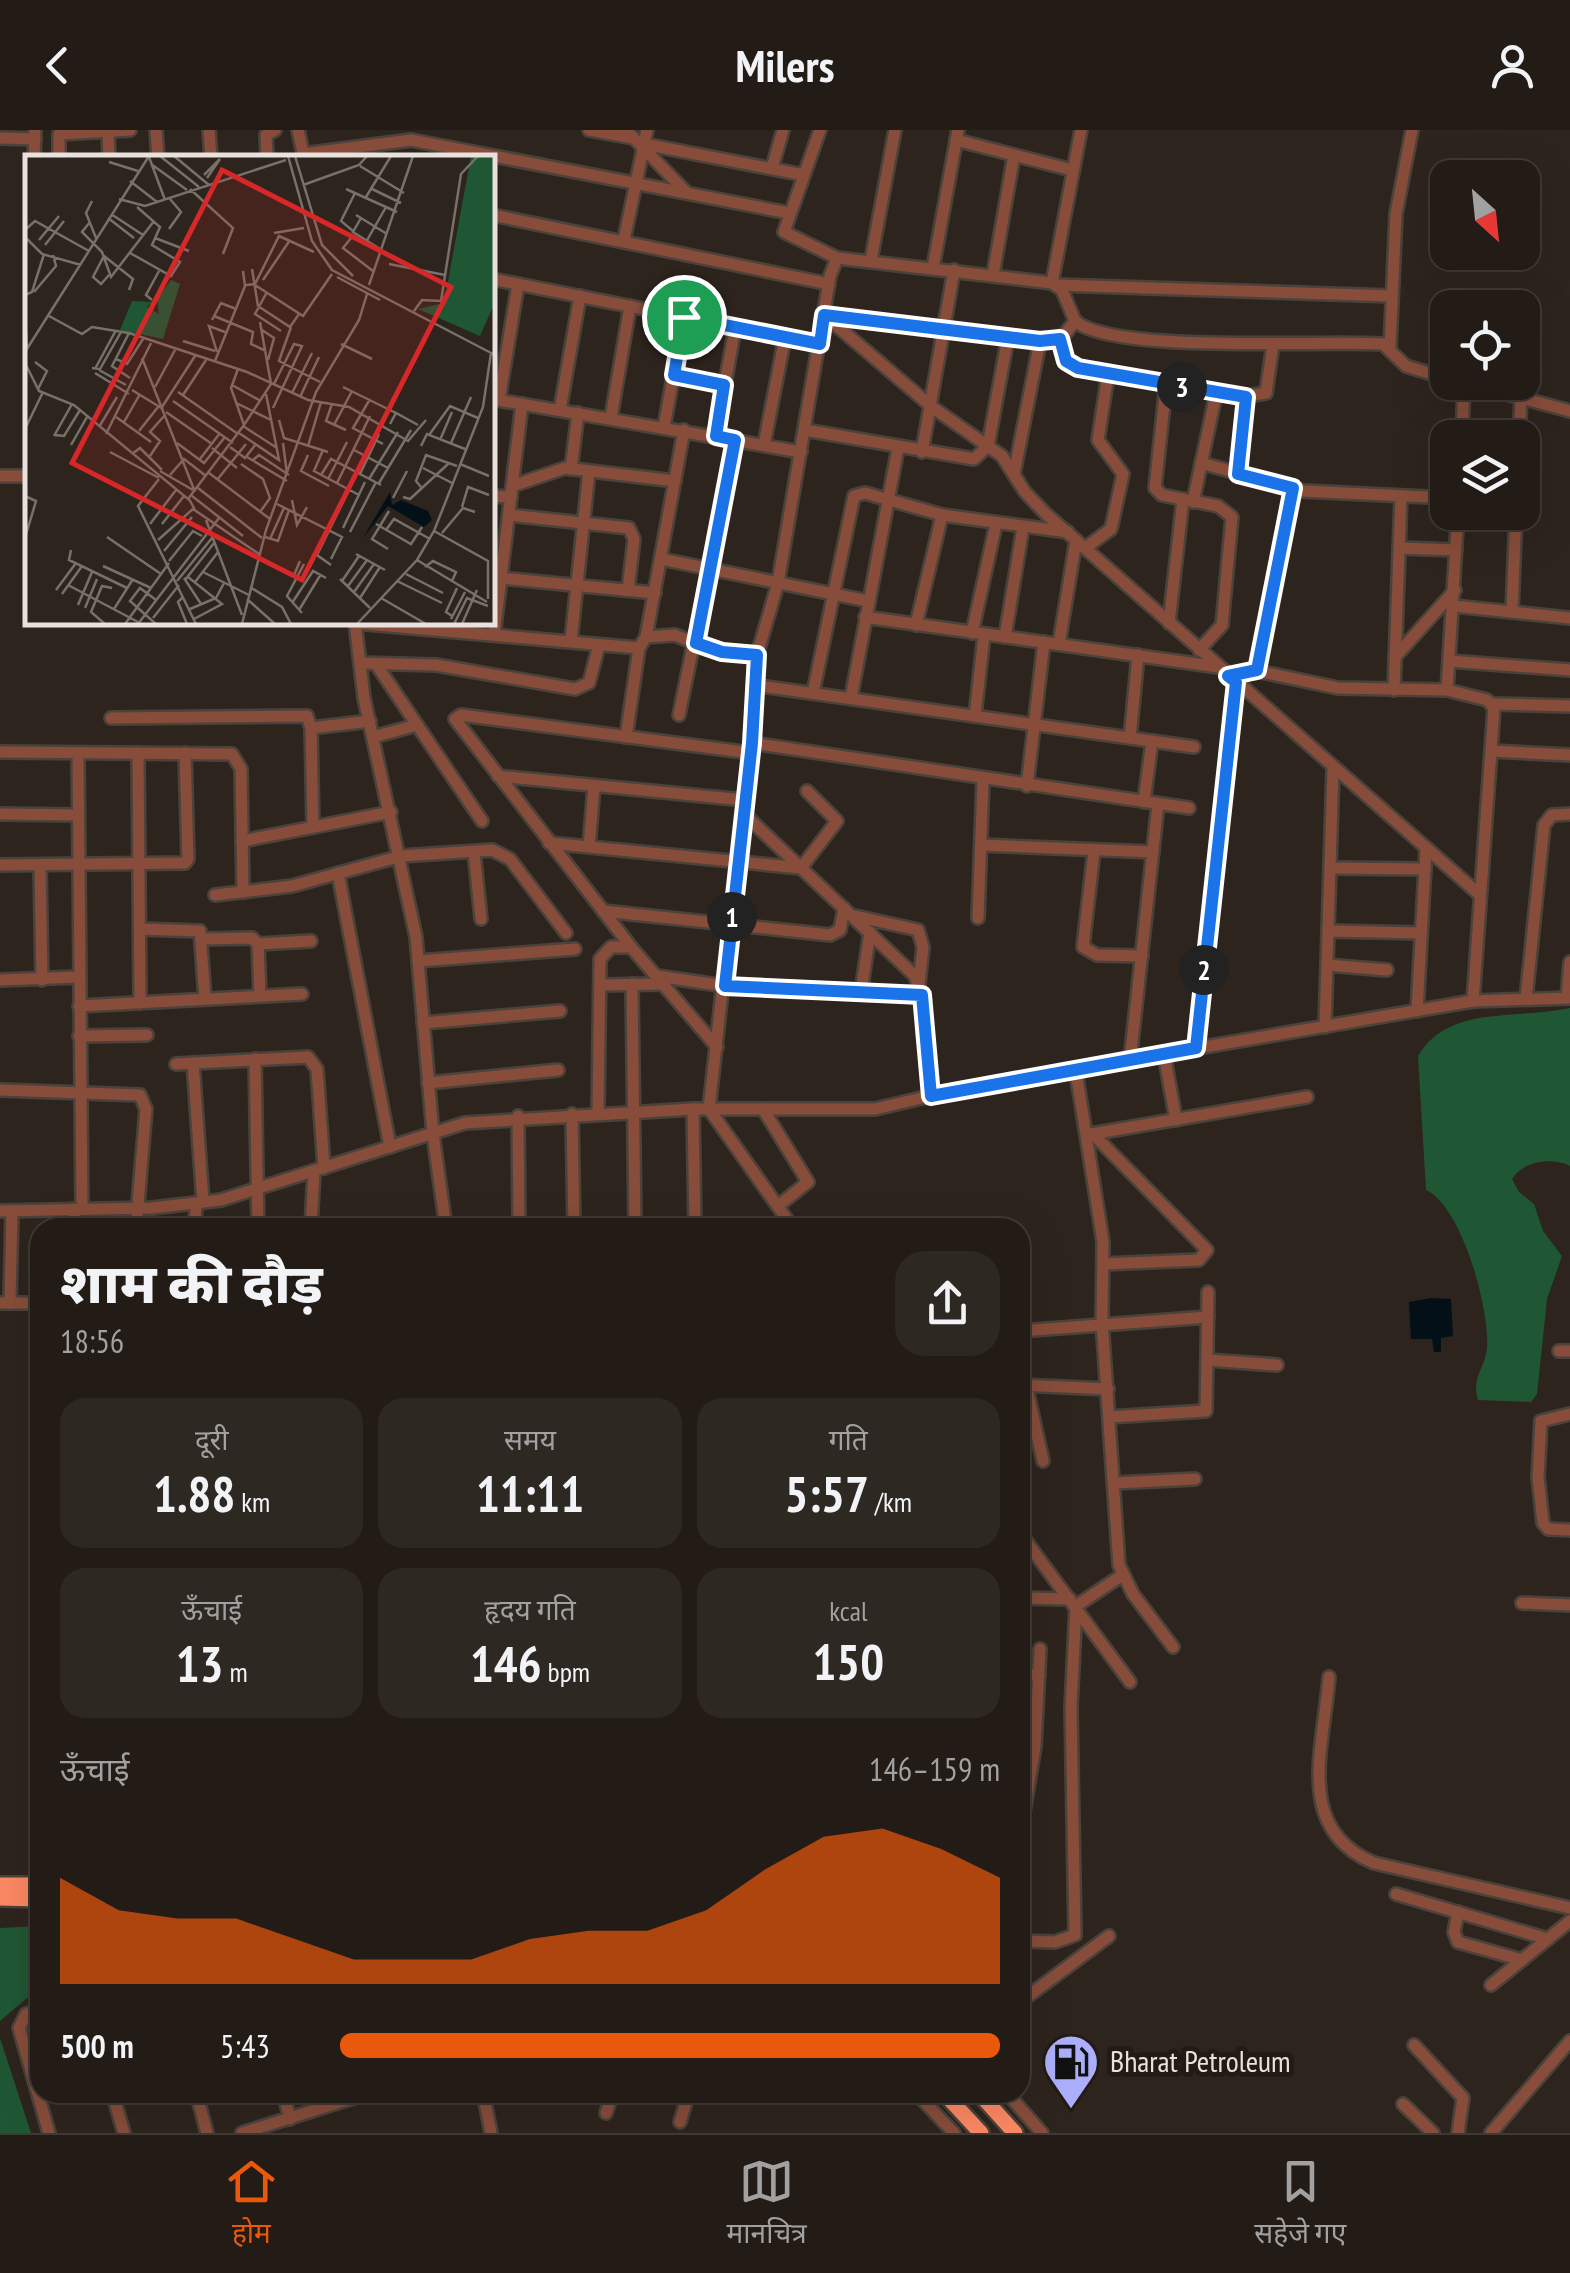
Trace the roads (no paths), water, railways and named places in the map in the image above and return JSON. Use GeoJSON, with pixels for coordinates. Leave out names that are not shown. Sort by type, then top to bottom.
{"type":"FeatureCollection","features":[{"type":"Feature","properties":{"kind":"highway"},"geometry":{"type":"LineString","coordinates":[[0,1885],[30,1884]]}},
{"type":"Feature","properties":{"kind":"highway"},"geometry":{"type":"LineString","coordinates":[[0,1898],[30,1899]]}},
{"type":"Feature","properties":{"kind":"highway"},"geometry":{"type":"LineString","coordinates":[[953,2103],[981,2133]]}},
{"type":"Feature","properties":{"kind":"highway"},"geometry":{"type":"LineString","coordinates":[[988,2103],[1015,2133]]}},
{"type":"Feature","properties":{"kind":"street"},"geometry":{"type":"LineString","coordinates":[[58,132],[130,130]]}},
{"type":"Feature","properties":{"kind":"street"},"geometry":{"type":"LineString","coordinates":[[156,130],[158,155]]}},
{"type":"Feature","properties":{"kind":"street"},"geometry":{"type":"LineString","coordinates":[[210,130],[211,155]]}},
{"type":"Feature","properties":{"kind":"street"},"geometry":{"type":"LineString","coordinates":[[298,130],[304,155]]}},
{"type":"Feature","properties":{"kind":"street"},"geometry":{"type":"LineString","coordinates":[[447,145],[450,130]]}},
{"type":"Feature","properties":{"kind":"street"},"geometry":{"type":"LineString","coordinates":[[588,130],[639,136],[804,175]]}},
{"type":"Feature","properties":{"kind":"street"},"geometry":{"type":"LineString","coordinates":[[772,168],[783,130]]}},
{"type":"Feature","properties":{"kind":"street"},"geometry":{"type":"LineString","coordinates":[[820,130],[789,213],[786,237],[836,258],[1055,284],[1392,296]]}},
{"type":"Feature","properties":{"kind":"street"},"geometry":{"type":"LineString","coordinates":[[871,260],[895,130]]}},
{"type":"Feature","properties":{"kind":"street"},"geometry":{"type":"LineString","coordinates":[[1081,130],[1055,284],[1075,321],[1103,334],[1273,344],[1376,343],[1390,347],[1406,366],[1430,373]]}},
{"type":"Feature","properties":{"kind":"street"},"geometry":{"type":"LineString","coordinates":[[1390,347],[1396,214],[1412,130]]}},
{"type":"Feature","properties":{"kind":"street"},"geometry":{"type":"LineString","coordinates":[[266,155],[265,140],[270,131]]}},
{"type":"Feature","properties":{"kind":"street"},"geometry":{"type":"LineString","coordinates":[[0,138],[35,135]]}},
{"type":"Feature","properties":{"kind":"street"},"geometry":{"type":"LineString","coordinates":[[314,155],[345,152],[403,135],[789,213]]}},
{"type":"Feature","properties":{"kind":"street"},"geometry":{"type":"LineString","coordinates":[[934,268],[957,135],[1072,170]]}},
{"type":"Feature","properties":{"kind":"street"},"geometry":{"type":"LineString","coordinates":[[624,240],[636,183],[639,136]]}},
{"type":"Feature","properties":{"kind":"street"},"geometry":{"type":"LineString","coordinates":[[639,136],[687,193]]}},
{"type":"Feature","properties":{"kind":"street"},"geometry":{"type":"LineString","coordinates":[[992,275],[1014,154]]}},
{"type":"Feature","properties":{"kind":"street"},"geometry":{"type":"LineString","coordinates":[[495,216],[828,284]]}},
{"type":"Feature","properties":{"kind":"street"},"geometry":{"type":"LineString","coordinates":[[786,1218],[709,1109],[752,748],[757,655],[778,583],[828,284],[836,258]]}},
{"type":"Feature","properties":{"kind":"street"},"geometry":{"type":"LineString","coordinates":[[922,452],[954,270]]}},
{"type":"Feature","properties":{"kind":"street"},"geometry":{"type":"LineString","coordinates":[[495,280],[820,344]]}},
{"type":"Feature","properties":{"kind":"street"},"geometry":{"type":"LineString","coordinates":[[518,284],[496,399],[802,452]]}},
{"type":"Feature","properties":{"kind":"street"},"geometry":{"type":"LineString","coordinates":[[560,410],[580,296]]}},
{"type":"Feature","properties":{"kind":"street"},"geometry":{"type":"LineString","coordinates":[[611,418],[630,306]]}},
{"type":"Feature","properties":{"kind":"street"},"geometry":{"type":"LineString","coordinates":[[824,315],[1040,341],[1060,339],[1075,321]]}},
{"type":"Feature","properties":{"kind":"street"},"geometry":{"type":"LineString","coordinates":[[824,315],[932,407],[1002,456],[1035,504],[1480,895]]}},
{"type":"Feature","properties":{"kind":"street"},"geometry":{"type":"LineString","coordinates":[[664,427],[684,317]]}},
{"type":"Feature","properties":{"kind":"street"},"geometry":{"type":"LineString","coordinates":[[716,436],[735,327]]}},
{"type":"Feature","properties":{"kind":"street"},"geometry":{"type":"LineString","coordinates":[[764,445],[785,337]]}},
{"type":"Feature","properties":{"kind":"street"},"geometry":{"type":"LineString","coordinates":[[805,430],[969,460],[988,446],[1008,337]]}},
{"type":"Feature","properties":{"kind":"street"},"geometry":{"type":"LineString","coordinates":[[1060,339],[1070,366],[1246,397],[1260,396],[1268,388],[1273,344]]}},
{"type":"Feature","properties":{"kind":"street"},"geometry":{"type":"LineString","coordinates":[[1014,474],[1040,341]]}},
{"type":"Feature","properties":{"kind":"street"},"geometry":{"type":"LineString","coordinates":[[812,693],[851,499],[865,494],[942,515],[1076,540],[1111,529],[1123,474],[1098,440],[1108,374]]}},
{"type":"Feature","properties":{"kind":"street"},"geometry":{"type":"LineString","coordinates":[[674,375],[724,385]]}},
{"type":"Feature","properties":{"kind":"street"},"geometry":{"type":"LineString","coordinates":[[1166,384],[1154,484],[1158,493],[1224,508],[1232,526],[1222,625],[1199,650]]}},
{"type":"Feature","properties":{"kind":"street"},"geometry":{"type":"LineString","coordinates":[[1169,623],[1188,500],[1201,463],[1216,394]]}},
{"type":"Feature","properties":{"kind":"street"},"geometry":{"type":"LineString","coordinates":[[1238,474],[1246,397]]}},
{"type":"Feature","properties":{"kind":"street"},"geometry":{"type":"LineString","coordinates":[[1529,400],[1570,411]]}},
{"type":"Feature","properties":{"kind":"street"},"geometry":{"type":"LineString","coordinates":[[495,615],[497,576],[509,515],[522,404]]}},
{"type":"Feature","properties":{"kind":"street"},"geometry":{"type":"LineString","coordinates":[[571,469],[578,413]]}},
{"type":"Feature","properties":{"kind":"street"},"geometry":{"type":"LineString","coordinates":[[626,737],[684,430]]}},
{"type":"Feature","properties":{"kind":"street"},"geometry":{"type":"LineString","coordinates":[[679,715],[712,570],[735,440]]}},
{"type":"Feature","properties":{"kind":"street"},"geometry":{"type":"LineString","coordinates":[[850,698],[898,448]]}},
{"type":"Feature","properties":{"kind":"street"},"geometry":{"type":"LineString","coordinates":[[1201,463],[1293,488],[1430,497]]}},
{"type":"Feature","properties":{"kind":"street"},"geometry":{"type":"LineString","coordinates":[[495,495],[558,468],[675,481]]}},
{"type":"Feature","properties":{"kind":"street"},"geometry":{"type":"LineString","coordinates":[[570,641],[589,471]]}},
{"type":"Feature","properties":{"kind":"street"},"geometry":{"type":"LineString","coordinates":[[1257,670],[1293,488]]}},
{"type":"Feature","properties":{"kind":"street"},"geometry":{"type":"LineString","coordinates":[[1394,690],[1401,496]]}},
{"type":"Feature","properties":{"kind":"street"},"geometry":{"type":"LineString","coordinates":[[509,515],[623,526],[633,532],[628,590]]}},
{"type":"Feature","properties":{"kind":"street"},"geometry":{"type":"LineString","coordinates":[[916,626],[942,515]]}},
{"type":"Feature","properties":{"kind":"street"},"geometry":{"type":"LineString","coordinates":[[975,716],[978,634],[996,524]]}},
{"type":"Feature","properties":{"kind":"street"},"geometry":{"type":"LineString","coordinates":[[1005,637],[1023,528]]}},
{"type":"Feature","properties":{"kind":"street"},"geometry":{"type":"LineString","coordinates":[[1448,690],[1457,530]]}},
{"type":"Feature","properties":{"kind":"street"},"geometry":{"type":"LineString","coordinates":[[1512,612],[1515,530]]}},
{"type":"Feature","properties":{"kind":"street"},"geometry":{"type":"LineString","coordinates":[[1059,644],[1076,540]]}},
{"type":"Feature","properties":{"kind":"street"},"geometry":{"type":"LineString","coordinates":[[1399,548],[1456,550]]}},
{"type":"Feature","properties":{"kind":"street"},"geometry":{"type":"LineString","coordinates":[[661,559],[868,601]]}},
{"type":"Feature","properties":{"kind":"street"},"geometry":{"type":"LineString","coordinates":[[497,576],[655,593]]}},
{"type":"Feature","properties":{"kind":"street"},"geometry":{"type":"LineString","coordinates":[[1395,658],[1455,590]]}},
{"type":"Feature","properties":{"kind":"street"},"geometry":{"type":"LineString","coordinates":[[1454,606],[1570,618],[1570,603]]}},
{"type":"Feature","properties":{"kind":"street"},"geometry":{"type":"LineString","coordinates":[[865,617],[1138,655],[1227,675],[1257,670],[1338,688],[1448,690],[1492,704],[1570,706]]}},
{"type":"Feature","properties":{"kind":"street"},"geometry":{"type":"LineString","coordinates":[[355,625],[370,721],[418,960],[432,1134],[444,1189],[445,1218]]}},
{"type":"Feature","properties":{"kind":"street"},"geometry":{"type":"LineString","coordinates":[[410,625],[600,644],[643,643],[676,635],[722,652],[757,655]]}},
{"type":"Feature","properties":{"kind":"street"},"geometry":{"type":"LineString","coordinates":[[494,635],[495,625]]}},
{"type":"Feature","properties":{"kind":"street"},"geometry":{"type":"LineString","coordinates":[[1027,786],[1044,642]]}},
{"type":"Feature","properties":{"kind":"street"},"geometry":{"type":"LineString","coordinates":[[360,663],[436,665],[575,689],[589,683],[600,644]]}},
{"type":"Feature","properties":{"kind":"street"},"geometry":{"type":"LineString","coordinates":[[1130,738],[1138,655]]}},
{"type":"Feature","properties":{"kind":"street"},"geometry":{"type":"LineString","coordinates":[[1449,660],[1570,670]]}},
{"type":"Feature","properties":{"kind":"street"},"geometry":{"type":"LineString","coordinates":[[376,664],[482,821]]}},
{"type":"Feature","properties":{"kind":"street"},"geometry":{"type":"LineString","coordinates":[[1196,1048],[1227,675]]}},
{"type":"Feature","properties":{"kind":"street"},"geometry":{"type":"LineString","coordinates":[[754,685],[1194,747]]}},
{"type":"Feature","properties":{"kind":"street"},"geometry":{"type":"LineString","coordinates":[[1473,1001],[1492,751],[1492,704]]}},
{"type":"Feature","properties":{"kind":"street"},"geometry":{"type":"LineString","coordinates":[[111,718],[302,714],[312,728],[313,827]]}},
{"type":"Feature","properties":{"kind":"street"},"geometry":{"type":"LineString","coordinates":[[717,1047],[632,947],[457,726],[458,716],[752,748],[1189,808]]}},
{"type":"Feature","properties":{"kind":"street"},"geometry":{"type":"LineString","coordinates":[[312,728],[370,721]]}},
{"type":"Feature","properties":{"kind":"street"},"geometry":{"type":"LineString","coordinates":[[373,736],[417,724]]}},
{"type":"Feature","properties":{"kind":"street"},"geometry":{"type":"LineString","coordinates":[[1144,802],[1152,741]]}},
{"type":"Feature","properties":{"kind":"street"},"geometry":{"type":"LineString","coordinates":[[1492,751],[1570,755]]}},
{"type":"Feature","properties":{"kind":"street"},"geometry":{"type":"LineString","coordinates":[[0,752],[186,753],[238,758],[243,892]]}},
{"type":"Feature","properties":{"kind":"street"},"geometry":{"type":"LineString","coordinates":[[76,1218],[80,1091],[78,753]]}},
{"type":"Feature","properties":{"kind":"street"},"geometry":{"type":"LineString","coordinates":[[138,753],[140,1003]]}},
{"type":"Feature","properties":{"kind":"street"},"geometry":{"type":"LineString","coordinates":[[0,865],[179,865],[188,859],[186,753]]}},
{"type":"Feature","properties":{"kind":"street"},"geometry":{"type":"LineString","coordinates":[[1325,1027],[1334,769]]}},
{"type":"Feature","properties":{"kind":"street"},"geometry":{"type":"LineString","coordinates":[[498,776],[743,806],[801,868],[870,932],[920,989]]}},
{"type":"Feature","properties":{"kind":"street"},"geometry":{"type":"LineString","coordinates":[[978,918],[983,780]]}},
{"type":"Feature","properties":{"kind":"street"},"geometry":{"type":"LineString","coordinates":[[589,847],[594,786]]}},
{"type":"Feature","properties":{"kind":"street"},"geometry":{"type":"LineString","coordinates":[[801,868],[836,821],[807,791]]}},
{"type":"Feature","properties":{"kind":"street"},"geometry":{"type":"LineString","coordinates":[[1130,1061],[1158,804]]}},
{"type":"Feature","properties":{"kind":"street"},"geometry":{"type":"LineString","coordinates":[[242,841],[391,812]]}},
{"type":"Feature","properties":{"kind":"street"},"geometry":{"type":"LineString","coordinates":[[0,814],[78,815]]}},
{"type":"Feature","properties":{"kind":"street"},"geometry":{"type":"LineString","coordinates":[[1526,998],[1544,826],[1552,814],[1570,814]]}},
{"type":"Feature","properties":{"kind":"street"},"geometry":{"type":"LineString","coordinates":[[549,843],[801,868]]}},
{"type":"Feature","properties":{"kind":"street"},"geometry":{"type":"LineString","coordinates":[[981,845],[1153,852]]}},
{"type":"Feature","properties":{"kind":"street"},"geometry":{"type":"LineString","coordinates":[[1417,1011],[1426,849]]}},
{"type":"Feature","properties":{"kind":"street"},"geometry":{"type":"LineString","coordinates":[[1094,851],[1083,947],[1098,955],[1142,956]]}},
{"type":"Feature","properties":{"kind":"street"},"geometry":{"type":"LineString","coordinates":[[474,852],[481,919]]}},
{"type":"Feature","properties":{"kind":"street"},"geometry":{"type":"LineString","coordinates":[[215,895],[292,886],[400,856],[505,854],[566,933]]}},
{"type":"Feature","properties":{"kind":"street"},"geometry":{"type":"LineString","coordinates":[[40,865],[42,980]]}},
{"type":"Feature","properties":{"kind":"street"},"geometry":{"type":"LineString","coordinates":[[1330,868],[1425,869]]}},
{"type":"Feature","properties":{"kind":"street"},"geometry":{"type":"LineString","coordinates":[[338,873],[390,1147]]}},
{"type":"Feature","properties":{"kind":"street"},"geometry":{"type":"LineString","coordinates":[[603,911],[830,935],[840,930],[848,912]]}},
{"type":"Feature","properties":{"kind":"street"},"geometry":{"type":"LineString","coordinates":[[848,912],[918,930],[923,947],[920,989],[931,1096]]}},
{"type":"Feature","properties":{"kind":"street"},"geometry":{"type":"LineString","coordinates":[[140,930],[196,928],[202,940],[205,999]]}},
{"type":"Feature","properties":{"kind":"street"},"geometry":{"type":"LineString","coordinates":[[861,992],[870,932]]}},
{"type":"Feature","properties":{"kind":"street"},"geometry":{"type":"LineString","coordinates":[[1328,932],[1422,933]]}},
{"type":"Feature","properties":{"kind":"street"},"geometry":{"type":"LineString","coordinates":[[202,940],[252,938],[258,944],[260,996]]}},
{"type":"Feature","properties":{"kind":"street"},"geometry":{"type":"LineString","coordinates":[[258,944],[311,941]]}},
{"type":"Feature","properties":{"kind":"street"},"geometry":{"type":"LineString","coordinates":[[598,1113],[601,954],[611,947],[632,947]]}},
{"type":"Feature","properties":{"kind":"street"},"geometry":{"type":"LineString","coordinates":[[418,960],[575,949]]}},
{"type":"Feature","properties":{"kind":"street"},"geometry":{"type":"LineString","coordinates":[[5,1303],[6,1211],[138,1208],[199,1202],[260,1189],[465,1123],[518,1116],[694,1109],[875,1109],[1473,1001],[1568,998],[1570,962]]}},
{"type":"Feature","properties":{"kind":"street"},"geometry":{"type":"LineString","coordinates":[[1327,965],[1387,970]]}},
{"type":"Feature","properties":{"kind":"street"},"geometry":{"type":"LineString","coordinates":[[0,980],[78,977]]}},
{"type":"Feature","properties":{"kind":"street"},"geometry":{"type":"LineString","coordinates":[[600,985],[660,980],[861,992],[920,989]]}},
{"type":"Feature","properties":{"kind":"street"},"geometry":{"type":"LineString","coordinates":[[632,984],[634,1218]]}},
{"type":"Feature","properties":{"kind":"street"},"geometry":{"type":"LineString","coordinates":[[78,1006],[302,994]]}},
{"type":"Feature","properties":{"kind":"street"},"geometry":{"type":"LineString","coordinates":[[424,1023],[560,1011]]}},
{"type":"Feature","properties":{"kind":"street"},"geometry":{"type":"LineString","coordinates":[[79,1036],[147,1035]]}},
{"type":"Feature","properties":{"kind":"street"},"geometry":{"type":"LineString","coordinates":[[1164,1054],[1176,1120]]}},
{"type":"Feature","properties":{"kind":"street"},"geometry":{"type":"LineString","coordinates":[[176,1064],[300,1056],[314,1062],[319,1170],[312,1218]]}},
{"type":"Feature","properties":{"kind":"street"},"geometry":{"type":"LineString","coordinates":[[255,1059],[259,1218]]}},
{"type":"Feature","properties":{"kind":"street"},"geometry":{"type":"LineString","coordinates":[[193,1063],[197,1218]]}},
{"type":"Feature","properties":{"kind":"street"},"geometry":{"type":"LineString","coordinates":[[428,1083],[558,1070]]}},
{"type":"Feature","properties":{"kind":"street"},"geometry":{"type":"LineString","coordinates":[[1076,1072],[1090,1135],[1103,1264],[1102,1322],[1121,1576],[1172,1647]]}},
{"type":"Feature","properties":{"kind":"street"},"geometry":{"type":"LineString","coordinates":[[0,1090],[133,1092],[144,1101],[137,1218]]}},
{"type":"Feature","properties":{"kind":"street"},"geometry":{"type":"LineString","coordinates":[[1090,1135],[1307,1097]]}},
{"type":"Feature","properties":{"kind":"street"},"geometry":{"type":"LineString","coordinates":[[694,1109],[696,1218]]}},
{"type":"Feature","properties":{"kind":"street"},"geometry":{"type":"LineString","coordinates":[[764,1110],[808,1182],[778,1206]]}},
{"type":"Feature","properties":{"kind":"street"},"geometry":{"type":"LineString","coordinates":[[572,1114],[574,1218]]}},
{"type":"Feature","properties":{"kind":"street"},"geometry":{"type":"LineString","coordinates":[[518,1116],[520,1218]]}},
{"type":"Feature","properties":{"kind":"street"},"geometry":{"type":"LineString","coordinates":[[1090,1135],[1208,1250],[1199,1260],[1103,1264]]}},
{"type":"Feature","properties":{"kind":"street"},"geometry":{"type":"LineString","coordinates":[[1110,1417],[1203,1413],[1208,1406],[1208,1292]]}},
{"type":"Feature","properties":{"kind":"street"},"geometry":{"type":"LineString","coordinates":[[1030,1330],[1208,1317]]}},
{"type":"Feature","properties":{"kind":"street"},"geometry":{"type":"LineString","coordinates":[[1208,1360],[1277,1364]]}},
{"type":"Feature","properties":{"kind":"street"},"geometry":{"type":"LineString","coordinates":[[1030,1385],[1108,1389]]}},
{"type":"Feature","properties":{"kind":"street"},"geometry":{"type":"LineString","coordinates":[[1030,1412],[1043,1461]]}},
{"type":"Feature","properties":{"kind":"street"},"geometry":{"type":"LineString","coordinates":[[1570,1414],[1541,1420],[1538,1477],[1543,1524],[1556,1531],[1570,1530]]}},
{"type":"Feature","properties":{"kind":"street"},"geometry":{"type":"LineString","coordinates":[[1116,1483],[1195,1479]]}},
{"type":"Feature","properties":{"kind":"street"},"geometry":{"type":"LineString","coordinates":[[1030,1546],[1130,1682]]}},
{"type":"Feature","properties":{"kind":"street"},"geometry":{"type":"LineString","coordinates":[[1030,1599],[1072,1603],[1121,1576]]}},
{"type":"Feature","properties":{"kind":"street"},"geometry":{"type":"LineString","coordinates":[[1030,1941],[1068,1940],[1078,1926],[1070,1741],[1072,1603]]}},
{"type":"Feature","properties":{"kind":"street"},"geometry":{"type":"LineString","coordinates":[[1522,1603],[1570,1604]]}},
{"type":"Feature","properties":{"kind":"street"},"geometry":{"type":"LineString","coordinates":[[1030,1776],[1040,1649]]}},
{"type":"Feature","properties":{"kind":"street"},"geometry":{"type":"LineString","coordinates":[[1030,1675],[1039,1675]]}},
{"type":"Feature","properties":{"kind":"street"},"geometry":{"type":"LineString","coordinates":[[1329,1677],[1319,1798],[1325,1822],[1348,1850],[1374,1862],[1570,1908]]}},
{"type":"Feature","properties":{"kind":"street"},"geometry":{"type":"LineString","coordinates":[[1396,1894],[1548,1940]]}},
{"type":"Feature","properties":{"kind":"street"},"geometry":{"type":"LineString","coordinates":[[1458,1912],[1454,1932],[1458,1942],[1522,1960]]}},
{"type":"Feature","properties":{"kind":"street"},"geometry":{"type":"LineString","coordinates":[[1491,1985],[1570,1921]]}},
{"type":"Feature","properties":{"kind":"street"},"geometry":{"type":"LineString","coordinates":[[1030,1995],[1109,1936]]}},
{"type":"Feature","properties":{"kind":"street"},"geometry":{"type":"LineString","coordinates":[[30,2013],[20,2028],[30,2064]]}},
{"type":"Feature","properties":{"kind":"street"},"geometry":{"type":"LineString","coordinates":[[1491,2133],[1570,2040]]}},
{"type":"Feature","properties":{"kind":"street"},"geometry":{"type":"LineString","coordinates":[[1414,2045],[1461,2095],[1458,2133]]}},
{"type":"Feature","properties":{"kind":"street"},"geometry":{"type":"LineString","coordinates":[[41,2103],[49,2133]]}},
{"type":"Feature","properties":{"kind":"street"},"geometry":{"type":"LineString","coordinates":[[115,2103],[124,2133]]}},
{"type":"Feature","properties":{"kind":"street"},"geometry":{"type":"LineString","coordinates":[[199,2103],[207,2133]]}},
{"type":"Feature","properties":{"kind":"street"},"geometry":{"type":"LineString","coordinates":[[285,2103],[290,2119]]}},
{"type":"Feature","properties":{"kind":"street"},"geometry":{"type":"LineString","coordinates":[[242,2133],[339,2103]]}},
{"type":"Feature","properties":{"kind":"street"},"geometry":{"type":"LineString","coordinates":[[486,2103],[491,2133]]}},
{"type":"Feature","properties":{"kind":"street"},"geometry":{"type":"LineString","coordinates":[[606,2113],[609,2103]]}},
{"type":"Feature","properties":{"kind":"street"},"geometry":{"type":"LineString","coordinates":[[680,2122],[686,2103]]}},
{"type":"Feature","properties":{"kind":"street"},"geometry":{"type":"LineString","coordinates":[[925,2103],[954,2133]]}},
{"type":"Feature","properties":{"kind":"street"},"geometry":{"type":"LineString","coordinates":[[1016,2103],[1042,2133]]}},
{"type":"Feature","properties":{"kind":"street"},"geometry":{"type":"LineString","coordinates":[[1403,2104],[1432,2133]]}},
{"type":"Feature","properties":{"kind":"place","name":"Bharat Petroleum"},"geometry":{"type":"Point","coordinates":[1071,2111]}}]}
